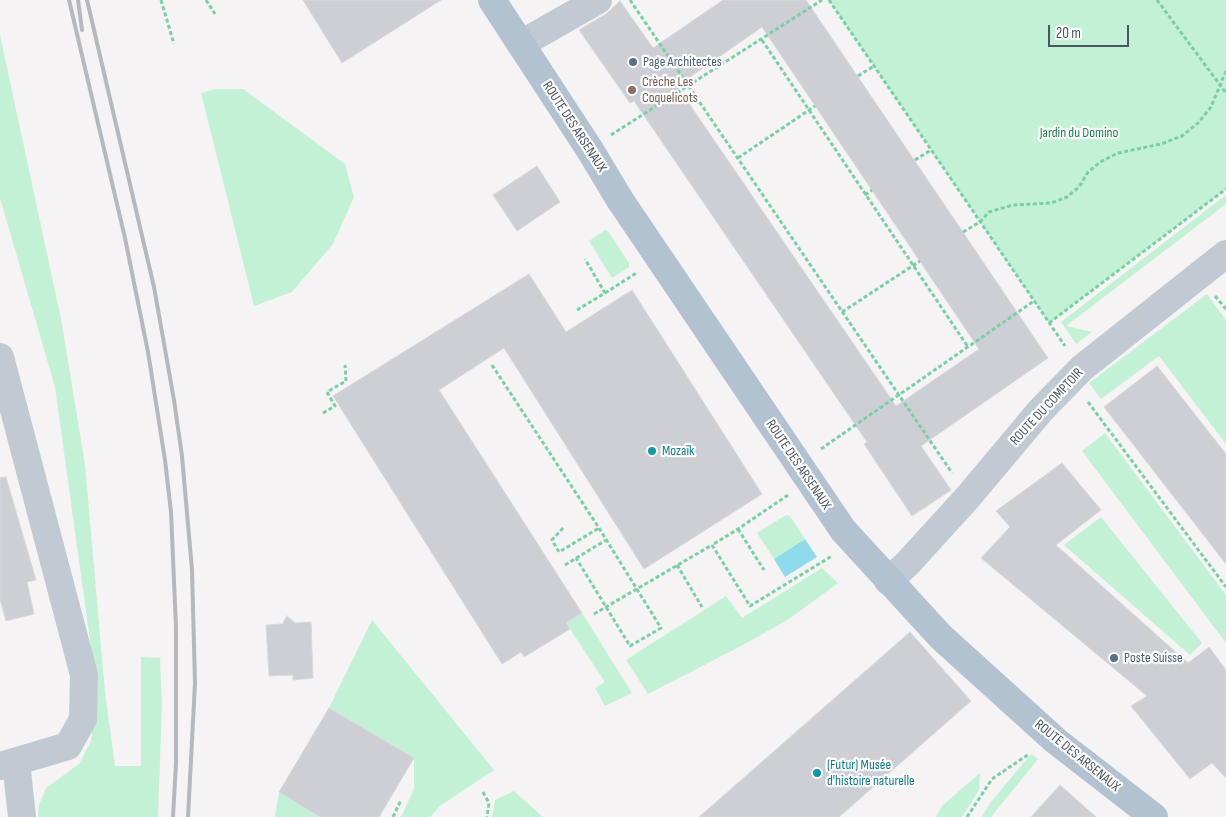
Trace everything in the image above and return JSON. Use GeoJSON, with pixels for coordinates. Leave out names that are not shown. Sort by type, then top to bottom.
{"type":"FeatureCollection","features":[{"type":"Feature","properties":{"kind":"main road","name":"ROUTE DES ARSENAUX"},"geometry":{"type":"LineString","coordinates":[[492,0],[590,150],[620,200],[843,530],[941,637],[1049,734],[1154,817]]}},
{"type":"Feature","properties":{"kind":"street"},"geometry":{"type":"LineString","coordinates":[[521,44],[598,0]]}},
{"type":"Feature","properties":{"kind":"street","name":"ROUTE DU COMPTOIR"},"geometry":{"type":"LineString","coordinates":[[888,581],[907,564],[968,497],[1041,410],[1082,368],[1226,254]]}},
{"type":"Feature","properties":{"kind":"street"},"geometry":{"type":"LineString","coordinates":[[0,357],[84,675],[84,719],[68,746],[8,764],[22,817]]}},
{"type":"Feature","properties":{"kind":"path"},"geometry":{"type":"LineString","coordinates":[[161,0],[174,44]]}},
{"type":"Feature","properties":{"kind":"path"},"geometry":{"type":"LineString","coordinates":[[206,0],[215,14]]}},
{"type":"Feature","properties":{"kind":"path"},"geometry":{"type":"LineString","coordinates":[[630,0],[968,497]]}},
{"type":"Feature","properties":{"kind":"path"},"geometry":{"type":"LineString","coordinates":[[652,108],[762,40],[822,0]]}},
{"type":"Feature","properties":{"kind":"path"},"geometry":{"type":"LineString","coordinates":[[829,0],[1049,323],[1226,189]]}},
{"type":"Feature","properties":{"kind":"path"},"geometry":{"type":"LineString","coordinates":[[1157,0],[1226,93]]}},
{"type":"Feature","properties":{"kind":"path"},"geometry":{"type":"LineString","coordinates":[[762,40],[968,347]]}},
{"type":"Feature","properties":{"kind":"path"},"geometry":{"type":"LineString","coordinates":[[858,76],[874,66]]}},
{"type":"Feature","properties":{"kind":"path"},"geometry":{"type":"LineString","coordinates":[[964,232],[980,222],[989,212],[1013,205],[1051,203],[1067,197],[1079,186],[1088,172],[1100,162],[1118,153],[1161,144],[1182,136],[1199,122],[1211,107],[1226,71]]}},
{"type":"Feature","properties":{"kind":"path"},"geometry":{"type":"LineString","coordinates":[[738,158],[815,106]]}},
{"type":"Feature","properties":{"kind":"path"},"geometry":{"type":"LineString","coordinates":[[915,160],[931,150]]}},
{"type":"Feature","properties":{"kind":"path"},"geometry":{"type":"LineString","coordinates":[[865,195],[872,190]]}},
{"type":"Feature","properties":{"kind":"path"},"geometry":{"type":"LineString","coordinates":[[585,259],[605,293]]}},
{"type":"Feature","properties":{"kind":"path"},"geometry":{"type":"LineString","coordinates":[[842,312],[920,261]]}},
{"type":"Feature","properties":{"kind":"path"},"geometry":{"type":"LineString","coordinates":[[577,310],[618,285]]}},
{"type":"Feature","properties":{"kind":"path"},"geometry":{"type":"LineString","coordinates":[[594,614],[738,529],[899,395],[1034,301]]}},
{"type":"Feature","properties":{"kind":"path"},"geometry":{"type":"LineString","coordinates":[[322,413],[337,405],[327,392],[346,381],[345,365]]}},
{"type":"Feature","properties":{"kind":"path"},"geometry":{"type":"LineString","coordinates":[[492,365],[606,540],[660,628],[630,646],[576,558]]}},
{"type":"Feature","properties":{"kind":"path"},"geometry":{"type":"LineString","coordinates":[[1071,380],[1226,587]]}},
{"type":"Feature","properties":{"kind":"path"},"geometry":{"type":"LineString","coordinates":[[562,528],[552,540],[560,552],[598,528]]}},
{"type":"Feature","properties":{"kind":"path"},"geometry":{"type":"LineString","coordinates":[[738,529],[764,570]]}},
{"type":"Feature","properties":{"kind":"path"},"geometry":{"type":"LineString","coordinates":[[712,545],[750,606],[834,554],[825,541],[843,530]]}},
{"type":"Feature","properties":{"kind":"path"},"geometry":{"type":"LineString","coordinates":[[565,565],[606,540]]}},
{"type":"Feature","properties":{"kind":"path"},"geometry":{"type":"LineString","coordinates":[[677,565],[702,607]]}},
{"type":"Feature","properties":{"kind":"path"},"geometry":{"type":"LineString","coordinates":[[967,817],[992,779],[1026,757],[1049,734]]}},
{"type":"Feature","properties":{"kind":"path"},"geometry":{"type":"LineString","coordinates":[[482,792],[489,803],[486,817]]}},
{"type":"Feature","properties":{"kind":"path"},"geometry":{"type":"LineString","coordinates":[[394,817],[401,800]]}},
{"type":"Feature","properties":{"kind":"green space","name":"Jardin du Domino"},"geometry":{"type":"Polygon","coordinates":[[[829,0],[1226,0],[1226,189],[1049,323],[829,0]]]}},
{"type":"Feature","properties":{"kind":"green space"},"geometry":{"type":"Polygon","coordinates":[[[0,35],[61,319],[85,465],[105,692],[115,766],[141,766],[141,657],[160,658],[162,704],[158,817],[38,817],[39,805],[46,788],[79,764],[91,741],[97,691],[55,387],[0,198],[0,35]]]}},
{"type":"Feature","properties":{"kind":"green space"},"geometry":{"type":"Polygon","coordinates":[[[215,89],[243,89],[345,164],[354,197],[333,244],[292,292],[254,306],[201,93],[215,89]]]}},
{"type":"Feature","properties":{"kind":"green space"},"geometry":{"type":"Polygon","coordinates":[[[1226,195],[1226,204],[1066,326],[1092,332],[1076,344],[1061,322],[1226,195]]]}},
{"type":"Feature","properties":{"kind":"green space"},"geometry":{"type":"Polygon","coordinates":[[[605,230],[608,231],[629,263],[629,267],[612,278],[589,241],[605,230]]]}},
{"type":"Feature","properties":{"kind":"green space"},"geometry":{"type":"Polygon","coordinates":[[[1207,294],[1226,320],[1226,444],[1159,356],[1101,399],[1089,383],[1207,294]]]}},
{"type":"Feature","properties":{"kind":"green space"},"geometry":{"type":"Polygon","coordinates":[[[1105,433],[1226,595],[1226,643],[1082,451],[1105,433]]]}},
{"type":"Feature","properties":{"kind":"green space"},"geometry":{"type":"Polygon","coordinates":[[[786,515],[790,516],[805,539],[774,559],[757,533],[786,515]]]}},
{"type":"Feature","properties":{"kind":"green space"},"geometry":{"type":"Polygon","coordinates":[[[1101,517],[1202,643],[1190,655],[1064,545],[1101,517]]]}},
{"type":"Feature","properties":{"kind":"green space"},"geometry":{"type":"Polygon","coordinates":[[[822,568],[838,583],[789,619],[648,694],[626,660],[726,596],[742,618],[822,568]]]}},
{"type":"Feature","properties":{"kind":"green space"},"geometry":{"type":"Polygon","coordinates":[[[582,613],[632,693],[605,706],[595,688],[605,682],[566,623],[582,613]]]}},
{"type":"Feature","properties":{"kind":"green space"},"geometry":{"type":"Polygon","coordinates":[[[372,620],[494,770],[440,806],[430,817],[401,817],[414,789],[414,758],[329,708],[372,620]]]}},
{"type":"Feature","properties":{"kind":"green space"},"geometry":{"type":"Polygon","coordinates":[[[1031,754],[1038,759],[991,817],[982,817],[990,803],[1031,754]]]}},
{"type":"Feature","properties":{"kind":"green space"},"geometry":{"type":"Polygon","coordinates":[[[980,773],[979,790],[962,817],[936,817],[942,806],[980,773]]]}},
{"type":"Feature","properties":{"kind":"green space"},"geometry":{"type":"Polygon","coordinates":[[[514,791],[543,817],[492,817],[495,800],[514,791]]]}},
{"type":"Feature","properties":{"kind":"green space"},"geometry":{"type":"Polygon","coordinates":[[[279,792],[320,817],[275,817],[279,792]]]}},
{"type":"Feature","properties":{"kind":"water"},"geometry":{"type":"Polygon","coordinates":[[[805,539],[817,557],[785,577],[774,559],[805,539]]]}},
{"type":"Feature","properties":{"kind":"building"},"geometry":{"type":"Polygon","coordinates":[[[303,0],[441,0],[342,63],[303,0]]]}},
{"type":"Feature","properties":{"kind":"building"},"geometry":{"type":"Polygon","coordinates":[[[723,0],[806,0],[1048,358],[921,446],[951,490],[912,516],[864,444],[867,442],[634,101],[630,103],[579,30],[606,14],[620,1],[653,48],[723,0]],[[762,27],[677,86],[896,406],[979,349],[762,27]]]}},
{"type":"Feature","properties":{"kind":"building"},"geometry":{"type":"Polygon","coordinates":[[[537,166],[560,202],[517,231],[493,195],[537,166]]]}},
{"type":"Feature","properties":{"kind":"building"},"geometry":{"type":"Polygon","coordinates":[[[529,274],[566,332],[632,290],[762,494],[644,569],[504,348],[439,390],[582,613],[566,623],[570,629],[524,657],[521,652],[502,664],[333,396],[529,274]]]}},
{"type":"Feature","properties":{"kind":"building"},"geometry":{"type":"Polygon","coordinates":[[[1157,366],[1226,454],[1226,564],[1104,407],[1157,366]]]}},
{"type":"Feature","properties":{"kind":"building"},"geometry":{"type":"Polygon","coordinates":[[[1062,463],[1101,510],[1056,545],[1188,663],[1209,647],[1226,670],[1226,778],[1212,763],[1190,779],[1131,706],[1147,696],[981,558],[1010,527],[996,511],[1062,463]]]}},
{"type":"Feature","properties":{"kind":"building"},"geometry":{"type":"Polygon","coordinates":[[[6,477],[36,580],[27,582],[34,614],[6,621],[0,599],[0,478],[6,477]]]}},
{"type":"Feature","properties":{"kind":"building"},"geometry":{"type":"Polygon","coordinates":[[[287,616],[295,623],[311,622],[313,678],[293,680],[293,675],[269,676],[266,625],[282,624],[287,616]]]}},
{"type":"Feature","properties":{"kind":"building"},"geometry":{"type":"Polygon","coordinates":[[[910,632],[971,701],[839,817],[699,817],[910,632]]]}},
{"type":"Feature","properties":{"kind":"building"},"geometry":{"type":"Polygon","coordinates":[[[329,708],[414,758],[379,817],[320,817],[279,792],[329,708]]]}},
{"type":"Feature","properties":{"kind":"building"},"geometry":{"type":"Polygon","coordinates":[[[1060,785],[1096,817],[1031,817],[1060,785]]]}},
{"type":"Feature","properties":{"kind":"railway"},"geometry":{"type":"LineString","coordinates":[[69,0],[125,238],[148,352],[165,460],[171,512],[176,627],[176,763],[173,817]]}},
{"type":"Feature","properties":{"kind":"railway"},"geometry":{"type":"LineString","coordinates":[[78,0],[82,30]]}},
{"type":"Feature","properties":{"kind":"railway"},"geometry":{"type":"LineString","coordinates":[[87,0],[154,287],[182,456],[192,570],[195,683],[188,817]]}},
{"type":"Feature","properties":{"kind":"place","name":"Page Architectes"},"geometry":{"type":"Point","coordinates":[633,62]}},
{"type":"Feature","properties":{"kind":"place","name":"Crèche Les Coquelicots"},"geometry":{"type":"Point","coordinates":[632,90]}},
{"type":"Feature","properties":{"kind":"place","name":"Mozaïk"},"geometry":{"type":"Point","coordinates":[652,451]}},
{"type":"Feature","properties":{"kind":"place","name":"Poste Suisse"},"geometry":{"type":"Point","coordinates":[1114,658]}},
{"type":"Feature","properties":{"kind":"place","name":"(Futur) Musée d'histoire naturelle"},"geometry":{"type":"Point","coordinates":[817,773]}}]}
